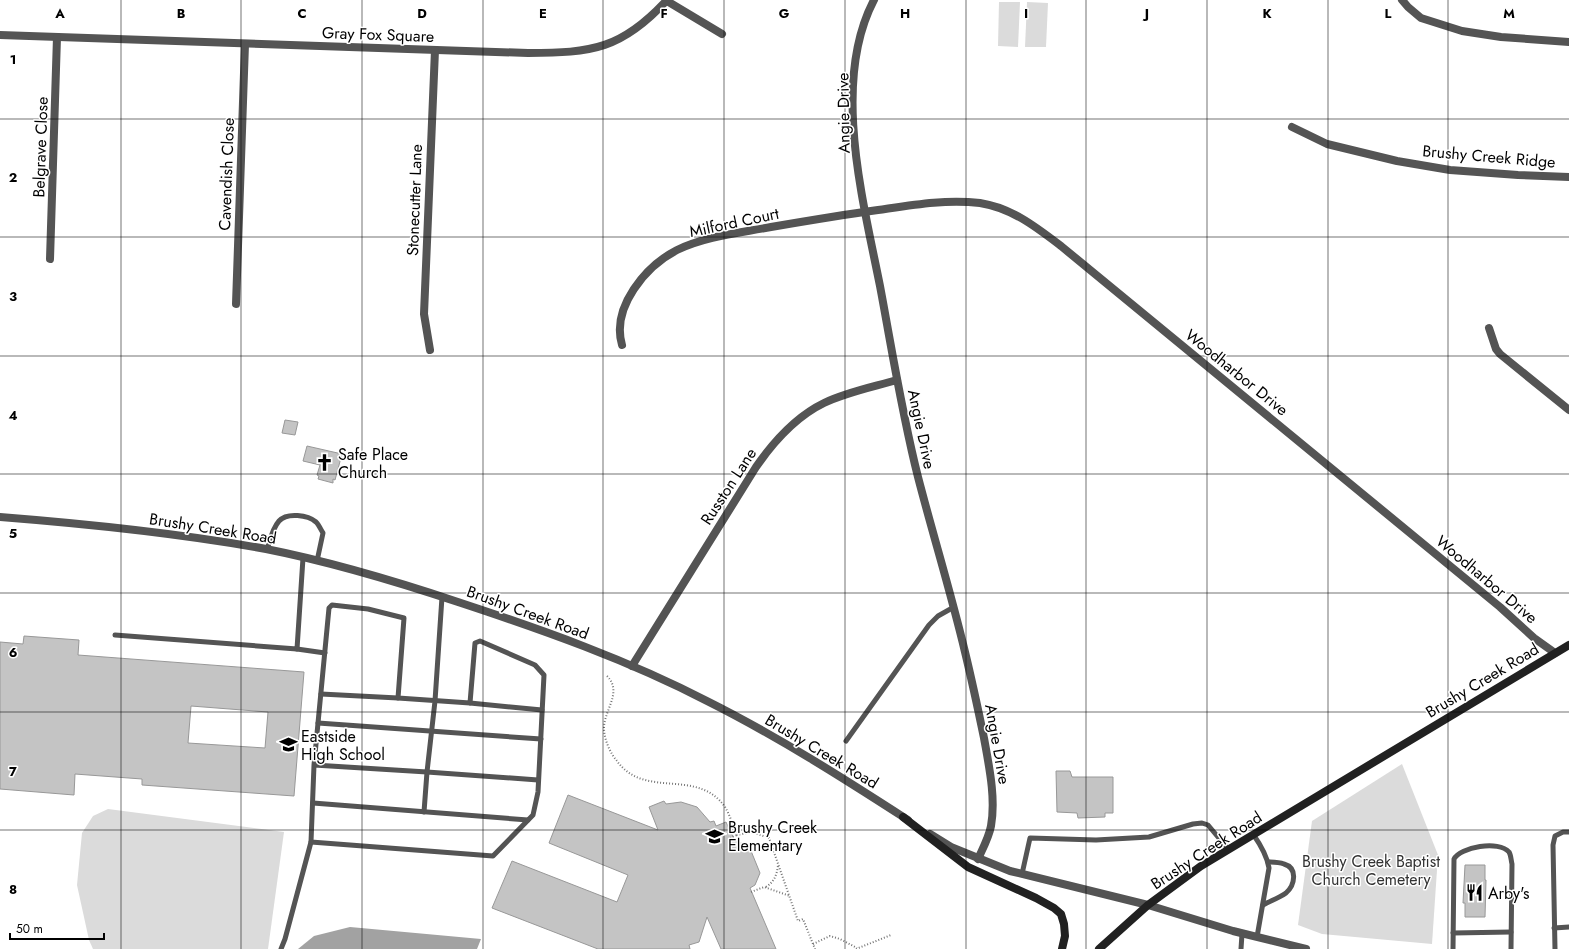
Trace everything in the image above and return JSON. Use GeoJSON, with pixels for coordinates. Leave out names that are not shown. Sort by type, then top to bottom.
{"type":"FeatureCollection","features":[{"type":"Feature","properties":{"kind":"main road","name":"Brushy Creek Road"},"geometry":{"type":"LineString","coordinates":[[1148,905],[1201,866],[1228,849],[1569,645]]}},
{"type":"Feature","properties":{"kind":"main road"},"geometry":{"type":"LineString","coordinates":[[904,817],[968,867],[1036,898],[1054,908],[1061,914],[1064,924],[1066,936],[1062,949]]}},
{"type":"Feature","properties":{"kind":"main road"},"geometry":{"type":"LineString","coordinates":[[1099,949],[1148,905]]}},
{"type":"Feature","properties":{"kind":"street"},"geometry":{"type":"LineString","coordinates":[[667,0],[722,34]]}},
{"type":"Feature","properties":{"kind":"street","name":"Gray Fox Square"},"geometry":{"type":"LineString","coordinates":[[0,35],[245,44],[566,53],[590,50],[612,42],[638,28],[667,0]]}},
{"type":"Feature","properties":{"kind":"street","name":"Angie Drive"},"geometry":{"type":"LineString","coordinates":[[874,0],[863,26],[854,75],[854,135],[866,212],[897,380],[917,475],[954,607],[974,689],[991,784],[991,825],[978,859]]}},
{"type":"Feature","properties":{"kind":"street"},"geometry":{"type":"LineString","coordinates":[[1402,0],[1421,18],[1462,31],[1501,37],[1569,42]]}},
{"type":"Feature","properties":{"kind":"street","name":"Belgrave Close"},"geometry":{"type":"LineString","coordinates":[[50,258],[57,37]]}},
{"type":"Feature","properties":{"kind":"street","name":"Cavendish Close"},"geometry":{"type":"LineString","coordinates":[[236,304],[245,44]]}},
{"type":"Feature","properties":{"kind":"street","name":"Stonecutter Lane"},"geometry":{"type":"LineString","coordinates":[[430,350],[424,314],[435,50]]}},
{"type":"Feature","properties":{"kind":"street","name":"Brushy Creek Ridge"},"geometry":{"type":"LineString","coordinates":[[1292,127],[1327,144],[1397,161],[1450,170],[1569,177]]}},
{"type":"Feature","properties":{"kind":"street","name":"Woodharbor Drive"},"geometry":{"type":"LineString","coordinates":[[866,212],[927,202],[981,203],[998,207],[1030,222],[1494,602],[1534,638],[1555,653]]}},
{"type":"Feature","properties":{"kind":"street","name":"Milford Court"},"geometry":{"type":"LineString","coordinates":[[622,345],[622,317],[625,305],[634,287],[649,270],[676,250],[701,240],[866,212]]}},
{"type":"Feature","properties":{"kind":"street"},"geometry":{"type":"LineString","coordinates":[[1489,328],[1496,349],[1500,354],[1569,410]]}},
{"type":"Feature","properties":{"kind":"street","name":"Russton Lane"},"geometry":{"type":"LineString","coordinates":[[632,666],[756,467],[777,439],[799,418],[825,402],[847,394],[897,380]]}},
{"type":"Feature","properties":{"kind":"street","name":"Brushy Creek Road"},"geometry":{"type":"LineString","coordinates":[[0,517],[180,535],[267,550],[398,582],[521,622],[632,666],[708,701],[833,772],[951,847],[978,859],[1022,874],[1148,905]]}},
{"type":"Feature","properties":{"kind":"street"},"geometry":{"type":"LineString","coordinates":[[1148,905],[1242,934],[1306,949]]}},
{"type":"Feature","properties":{"kind":"lane"},"geometry":{"type":"LineString","coordinates":[[267,550],[273,531],[279,520],[290,515],[305,517],[316,522],[323,533],[317,561]]}},
{"type":"Feature","properties":{"kind":"lane"},"geometry":{"type":"LineString","coordinates":[[297,649],[303,558]]}},
{"type":"Feature","properties":{"kind":"lane"},"geometry":{"type":"LineString","coordinates":[[424,812],[442,597]]}},
{"type":"Feature","properties":{"kind":"lane"},"geometry":{"type":"LineString","coordinates":[[281,949],[311,842],[314,765],[329,608],[332,605],[368,609],[404,618],[398,698]]}},
{"type":"Feature","properties":{"kind":"lane"},"geometry":{"type":"LineString","coordinates":[[846,740],[929,625],[938,616],[954,607]]}},
{"type":"Feature","properties":{"kind":"lane"},"geometry":{"type":"LineString","coordinates":[[115,635],[297,649],[325,653]]}},
{"type":"Feature","properties":{"kind":"lane"},"geometry":{"type":"LineString","coordinates":[[311,842],[493,856],[533,815],[538,792],[544,675],[535,665],[480,641],[475,643],[470,703]]}},
{"type":"Feature","properties":{"kind":"lane"},"geometry":{"type":"LineString","coordinates":[[321,694],[470,703],[542,710]]}},
{"type":"Feature","properties":{"kind":"lane"},"geometry":{"type":"LineString","coordinates":[[318,723],[541,739]]}},
{"type":"Feature","properties":{"kind":"lane"},"geometry":{"type":"LineString","coordinates":[[314,765],[538,780]]}},
{"type":"Feature","properties":{"kind":"lane"},"geometry":{"type":"LineString","coordinates":[[313,803],[528,820]]}},
{"type":"Feature","properties":{"kind":"lane"},"geometry":{"type":"LineString","coordinates":[[1022,874],[1030,838],[1096,840],[1149,837],[1193,824],[1202,823],[1208,825],[1228,849]]}},
{"type":"Feature","properties":{"kind":"lane"},"geometry":{"type":"LineString","coordinates":[[1554,949],[1552,844],[1555,836],[1564,832],[1569,832]]}},
{"type":"Feature","properties":{"kind":"lane"},"geometry":{"type":"LineString","coordinates":[[1253,834],[1268,862],[1269,876],[1257,937]]}},
{"type":"Feature","properties":{"kind":"lane"},"geometry":{"type":"LineString","coordinates":[[1453,949],[1454,860],[1461,852],[1471,848],[1486,846],[1503,848],[1508,851],[1511,856],[1511,949]]}},
{"type":"Feature","properties":{"kind":"lane"},"geometry":{"type":"LineString","coordinates":[[1263,905],[1286,892],[1294,880],[1293,872],[1290,867],[1285,864],[1268,862]]}},
{"type":"Feature","properties":{"kind":"lane"},"geometry":{"type":"LineString","coordinates":[[1554,928],[1569,927]]}},
{"type":"Feature","properties":{"kind":"lane"},"geometry":{"type":"LineString","coordinates":[[1453,933],[1511,932]]}},
{"type":"Feature","properties":{"kind":"lane"},"geometry":{"type":"LineString","coordinates":[[1240,949],[1242,934]]}},
{"type":"Feature","properties":{"kind":"path"},"geometry":{"type":"LineString","coordinates":[[607,676],[612,684],[613,696],[604,720],[604,729],[608,745],[616,761],[630,773],[642,780],[691,784],[706,790],[714,795],[725,808],[737,835]]}},
{"type":"Feature","properties":{"kind":"path"},"geometry":{"type":"LineString","coordinates":[[730,838],[752,832],[769,838],[798,921],[803,919],[815,949]]}},
{"type":"Feature","properties":{"kind":"path"},"geometry":{"type":"LineString","coordinates":[[766,888],[772,884],[775,879],[778,872],[778,864]]}},
{"type":"Feature","properties":{"kind":"path"},"geometry":{"type":"LineString","coordinates":[[752,892],[764,887],[790,896]]}},
{"type":"Feature","properties":{"kind":"path"},"geometry":{"type":"LineString","coordinates":[[813,944],[830,936],[840,939],[857,948],[891,935]]}},
{"type":"Feature","properties":{"kind":"green space"},"geometry":{"type":"Polygon","coordinates":[[[999,2],[1020,2],[1018,47],[998,46],[999,2]]]}},
{"type":"Feature","properties":{"kind":"green space"},"geometry":{"type":"Polygon","coordinates":[[[1027,2],[1048,3],[1046,47],[1025,47],[1027,2]]]}},
{"type":"Feature","properties":{"kind":"green space","name":"Brushy Creek Baptist Church Cemetery"},"geometry":{"type":"Polygon","coordinates":[[[1402,764],[1438,855],[1432,944],[1322,934],[1298,925],[1312,821],[1402,764]]]}},
{"type":"Feature","properties":{"kind":"green space"},"geometry":{"type":"Polygon","coordinates":[[[108,809],[284,832],[268,949],[93,949],[89,940],[77,885],[82,833],[93,816],[108,809]]]}},
{"type":"Feature","properties":{"kind":"shaded area"},"geometry":{"type":"Polygon","coordinates":[[[350,927],[481,939],[477,949],[298,949],[314,936],[350,927]]]}},
{"type":"Feature","properties":{"kind":"building"},"geometry":{"type":"Polygon","coordinates":[[[285,420],[298,422],[295,435],[282,433],[285,420]]]}},
{"type":"Feature","properties":{"kind":"building","name":"Safe Place Church"},"geometry":{"type":"Polygon","coordinates":[[[307,446],[342,454],[333,483],[318,479],[319,476],[317,475],[320,465],[303,461],[307,446]]]}},
{"type":"Feature","properties":{"kind":"building"},"geometry":{"type":"Polygon","coordinates":[[[24,636],[79,640],[78,655],[304,672],[294,796],[142,785],[142,779],[75,774],[74,795],[0,789],[0,642],[23,644],[24,636]],[[191,706],[188,743],[265,748],[268,712],[191,706]]]}},
{"type":"Feature","properties":{"kind":"building"},"geometry":{"type":"Polygon","coordinates":[[[1056,771],[1070,771],[1072,777],[1113,777],[1113,813],[1105,813],[1105,817],[1078,818],[1077,813],[1057,812],[1056,771]]]}},
{"type":"Feature","properties":{"kind":"building"},"geometry":{"type":"Polygon","coordinates":[[[568,795],[658,830],[649,807],[664,801],[666,804],[681,802],[697,807],[710,822],[714,821],[716,826],[726,822],[735,841],[749,846],[760,873],[755,885],[750,888],[776,949],[721,949],[707,917],[699,942],[689,945],[690,949],[598,949],[492,908],[512,861],[617,902],[628,875],[549,843],[568,795]]]}},
{"type":"Feature","properties":{"kind":"building","name":"Arby's"},"geometry":{"type":"Polygon","coordinates":[[[1465,865],[1485,865],[1485,917],[1465,917],[1465,903],[1463,903],[1465,865]]]}},
{"type":"Feature","properties":{"kind":"place","name":"Safe Place Church"},"geometry":{"type":"Point","coordinates":[325,463]}},
{"type":"Feature","properties":{"kind":"place","name":"Eastside High School"},"geometry":{"type":"Point","coordinates":[288,745]}},
{"type":"Feature","properties":{"kind":"place","name":"Brushy Creek Elementary"},"geometry":{"type":"Point","coordinates":[715,836]}},
{"type":"Feature","properties":{"kind":"place","name":"Arby's"},"geometry":{"type":"Point","coordinates":[1475,893]}}]}
